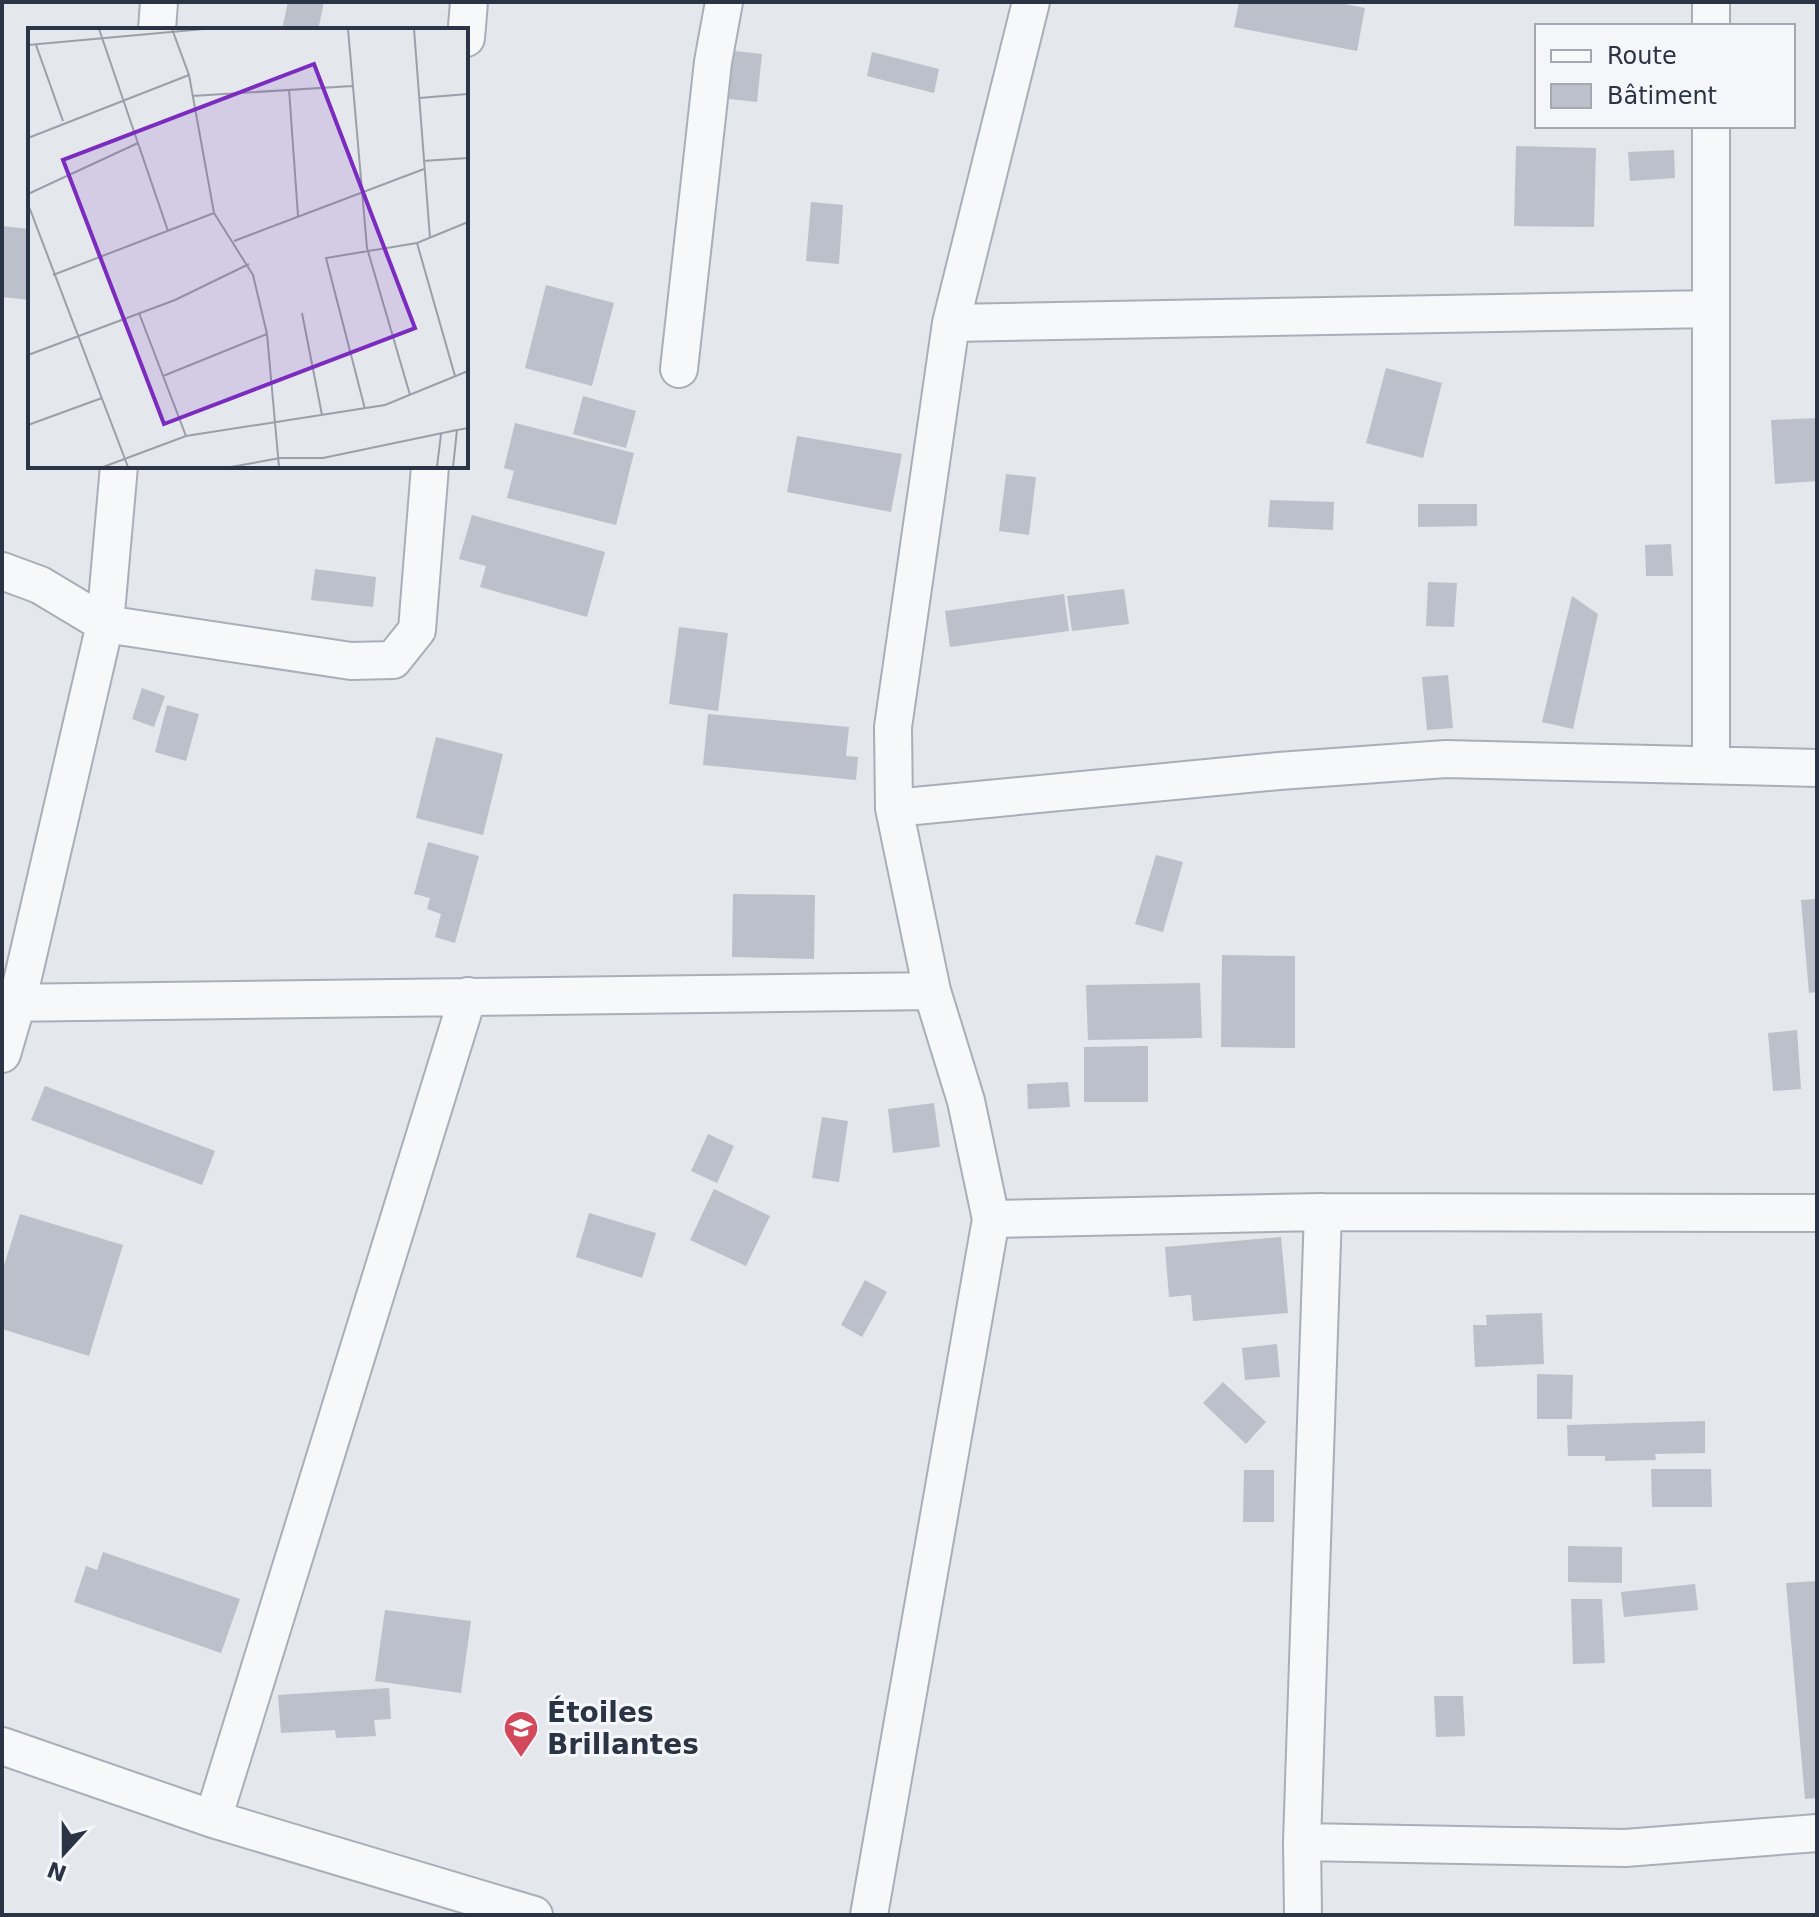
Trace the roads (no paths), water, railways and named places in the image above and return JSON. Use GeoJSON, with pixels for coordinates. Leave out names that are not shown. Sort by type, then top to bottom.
{"type":"FeatureCollection","features":[{"type":"Feature","properties":{"kind":"street"},"geometry":{"type":"LineString","coordinates":[[157,28],[159,2]]}},
{"type":"Feature","properties":{"kind":"street"},"geometry":{"type":"LineString","coordinates":[[467,28],[469,2]]}},
{"type":"Feature","properties":{"kind":"street"},"geometry":{"type":"LineString","coordinates":[[679,369],[713,62],[724,2]]}},
{"type":"Feature","properties":{"kind":"street"},"geometry":{"type":"LineString","coordinates":[[869,1915],[991,1219],[966,1101],[932,991],[894,808],[893,727],[951,323],[1031,2]]}},
{"type":"Feature","properties":{"kind":"street"},"geometry":{"type":"LineString","coordinates":[[1711,2],[1711,24]]}},
{"type":"Feature","properties":{"kind":"street"},"geometry":{"type":"LineString","coordinates":[[1711,128],[1711,765]]}},
{"type":"Feature","properties":{"kind":"street"},"geometry":{"type":"LineString","coordinates":[[951,323],[1710,309]]}},
{"type":"Feature","properties":{"kind":"street"},"geometry":{"type":"LineString","coordinates":[[2,1054],[10,1003],[105,624],[119,468]]}},
{"type":"Feature","properties":{"kind":"street"},"geometry":{"type":"LineString","coordinates":[[2,571],[40,585],[105,624],[351,661],[393,660],[417,630],[430,468]]}},
{"type":"Feature","properties":{"kind":"street"},"geometry":{"type":"LineString","coordinates":[[894,808],[1279,771],[1446,759],[1817,768]]}},
{"type":"Feature","properties":{"kind":"street"},"geometry":{"type":"LineString","coordinates":[[10,1003],[932,991]]}},
{"type":"Feature","properties":{"kind":"street"},"geometry":{"type":"LineString","coordinates":[[213,1819],[468,996]]}},
{"type":"Feature","properties":{"kind":"street"},"geometry":{"type":"LineString","coordinates":[[991,1219],[1323,1212],[1817,1213]]}},
{"type":"Feature","properties":{"kind":"street"},"geometry":{"type":"LineString","coordinates":[[1303,1915],[1302,1842],[1323,1212]]}},
{"type":"Feature","properties":{"kind":"street"},"geometry":{"type":"LineString","coordinates":[[2,1746],[213,1819],[534,1915]]}},
{"type":"Feature","properties":{"kind":"street"},"geometry":{"type":"LineString","coordinates":[[1302,1842],[1625,1848],[1817,1833]]}},
{"type":"Feature","properties":{"kind":"place","name":"Étoiles Brillantes"},"geometry":{"type":"Point","coordinates":[521,1759]}}]}
